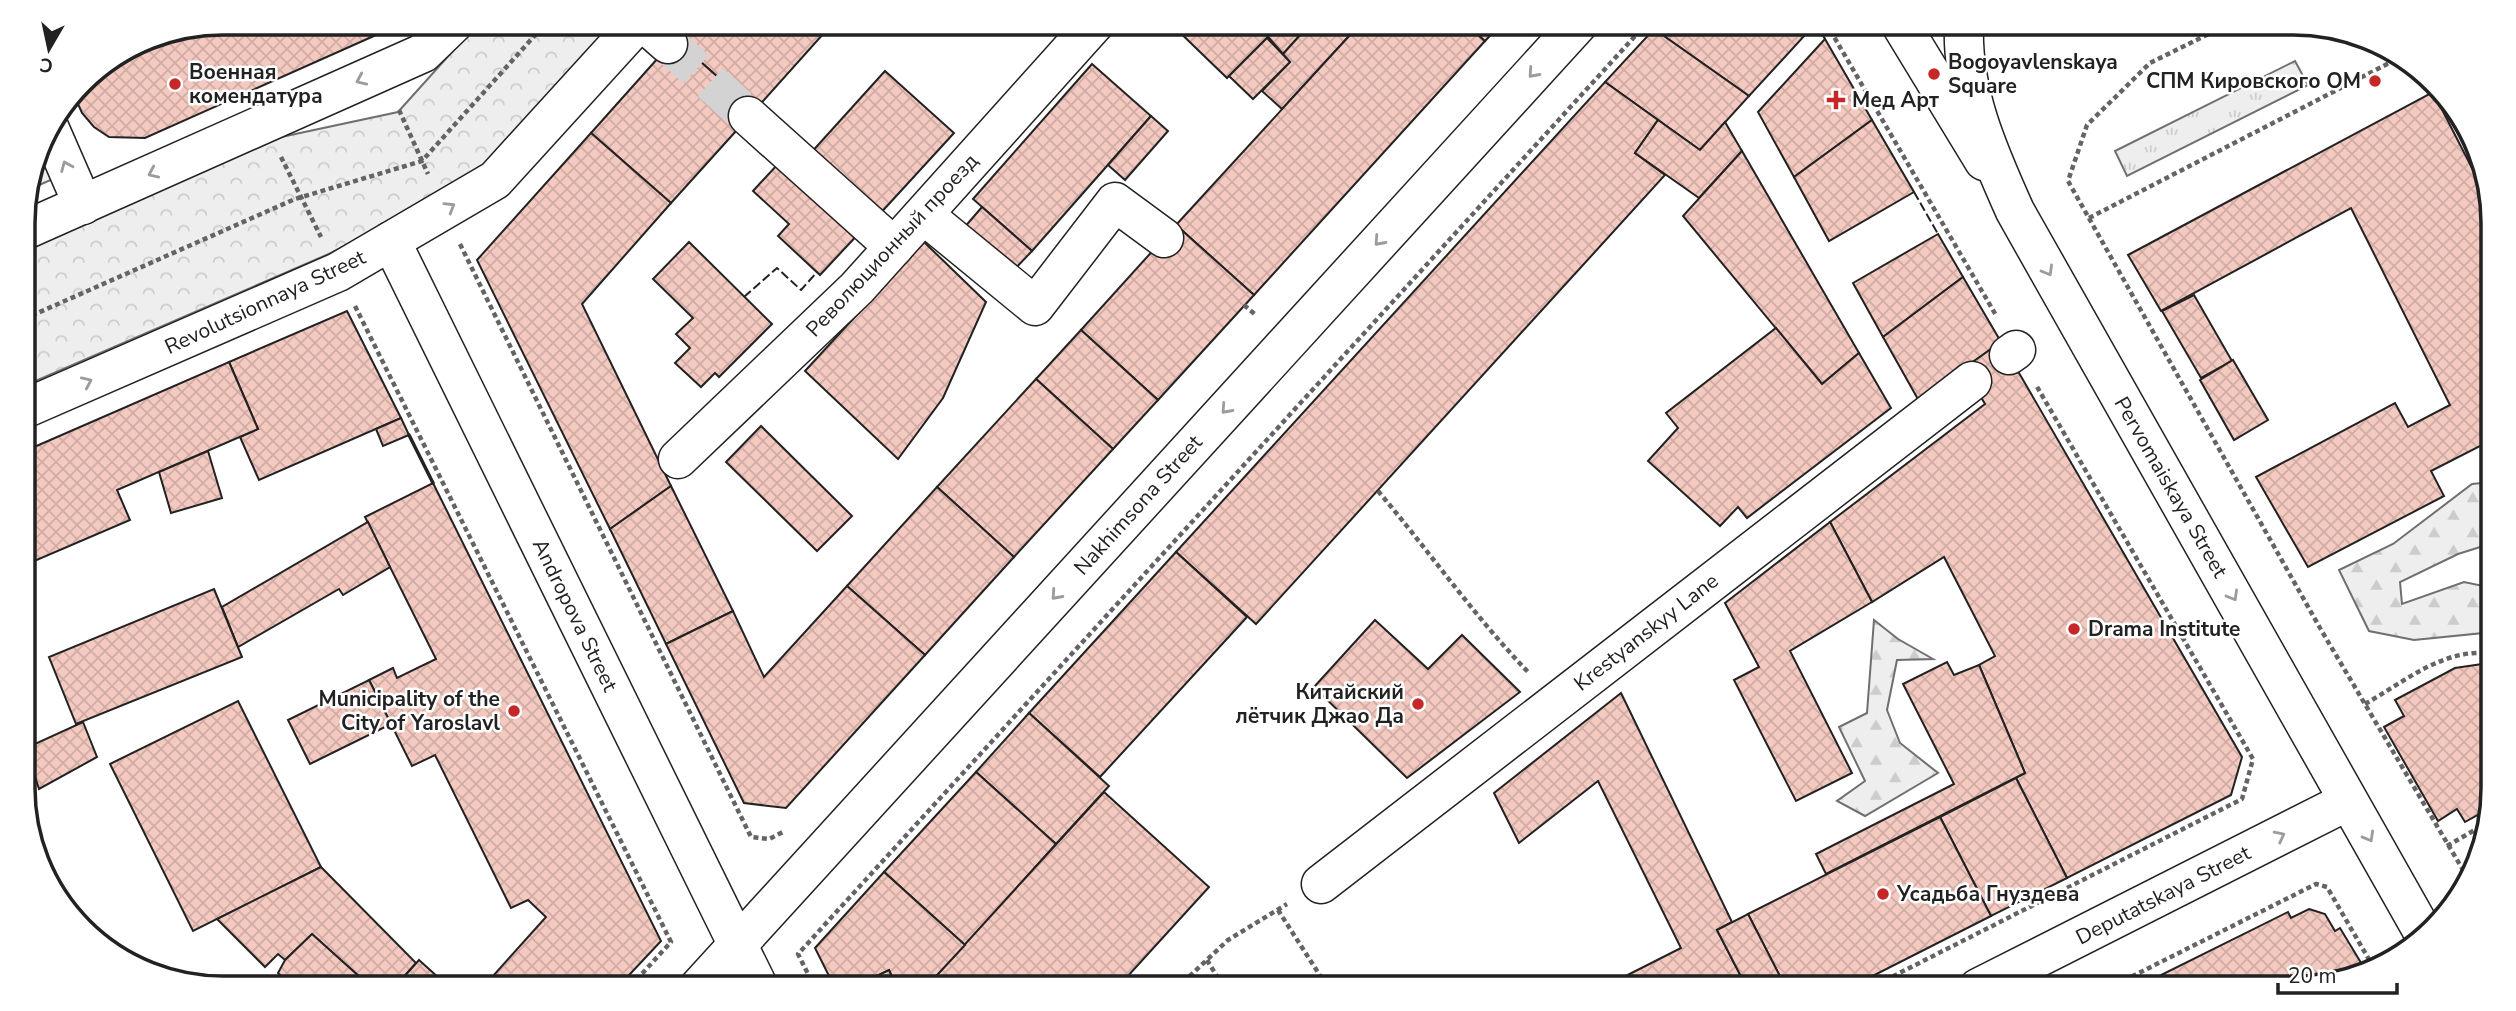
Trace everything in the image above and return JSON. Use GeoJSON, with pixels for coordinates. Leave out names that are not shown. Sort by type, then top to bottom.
{"type":"FeatureCollection","features":[{"type":"Feature","properties":{"kind":"street"},"geometry":{"type":"LineString","coordinates":[[35,227],[423,53],[442,35]]}},
{"type":"Feature","properties":{"kind":"street","name":"Revolutsionnaya Street"},"geometry":{"type":"LineString","coordinates":[[35,404],[338,272],[391,241],[504,172],[645,35]]}},
{"type":"Feature","properties":{"kind":"street","name":"Революционный проезд"},"geometry":{"type":"LineString","coordinates":[[678,458],[857,288],[1084,35]]}},
{"type":"Feature","properties":{"kind":"street","name":"Nakhimsona Street"},"geometry":{"type":"LineString","coordinates":[[709,976],[1568,35]]}},
{"type":"Feature","properties":{"kind":"street"},"geometry":{"type":"LineString","coordinates":[[1907,35],[2015,211]]}},
{"type":"Feature","properties":{"kind":"street","name":"Pervomaiskaya Street"},"geometry":{"type":"LineString","coordinates":[[1965,35],[1970,85],[1978,122],[2015,211],[2420,926]]}},
{"type":"Feature","properties":{"kind":"street"},"geometry":{"type":"LineString","coordinates":[[748,116],[894,247]]}},
{"type":"Feature","properties":{"kind":"street"},"geometry":{"type":"LineString","coordinates":[[54,139],[83,205]]}},
{"type":"Feature","properties":{"kind":"street"},"geometry":{"type":"LineString","coordinates":[[924,215],[1035,306],[1115,202],[1164,238]]}},
{"type":"Feature","properties":{"kind":"street","name":"Andropova Street"},"geometry":{"type":"LineString","coordinates":[[391,241],[753,976]]}},
{"type":"Feature","properties":{"kind":"street","name":"Krestyanskyy Lane"},"geometry":{"type":"LineString","coordinates":[[1321,884],[1972,381]]}},
{"type":"Feature","properties":{"kind":"street","name":"Deputatskaya Street"},"geometry":{"type":"LineString","coordinates":[[2002,976],[2348,801]]}},
{"type":"Feature","properties":{"kind":"path"},"geometry":{"type":"LineString","coordinates":[[35,313],[301,197],[422,161],[535,35]]}},
{"type":"Feature","properties":{"kind":"path"},"geometry":{"type":"LineString","coordinates":[[808,976],[798,954],[1636,35]]}},
{"type":"Feature","properties":{"kind":"path"},"geometry":{"type":"LineString","coordinates":[[1833,35],[2012,352],[2253,760],[2242,799],[1894,976]]}},
{"type":"Feature","properties":{"kind":"path"},"geometry":{"type":"LineString","coordinates":[[2207,35],[2150,63],[2087,125],[2068,181],[2365,704],[2463,870]]}},
{"type":"Feature","properties":{"kind":"path"},"geometry":{"type":"LineString","coordinates":[[2089,218],[2390,63]]}},
{"type":"Feature","properties":{"kind":"path"},"geometry":{"type":"LineString","coordinates":[[399,110],[431,181]]}},
{"type":"Feature","properties":{"kind":"path"},"geometry":{"type":"LineString","coordinates":[[278,151],[323,242]]}},
{"type":"Feature","properties":{"kind":"path"},"geometry":{"type":"LineString","coordinates":[[456,235],[751,837]]}},
{"type":"Feature","properties":{"kind":"path"},"geometry":{"type":"LineString","coordinates":[[351,299],[671,942],[640,976]]}},
{"type":"Feature","properties":{"kind":"path"},"geometry":{"type":"LineString","coordinates":[[1378,491],[1428,549],[1489,632],[1529,673]]}},
{"type":"Feature","properties":{"kind":"path"},"geometry":{"type":"LineString","coordinates":[[2365,704],[2451,656],[2467,652],[2481,653]]}},
{"type":"Feature","properties":{"kind":"path"},"geometry":{"type":"LineString","coordinates":[[2447,846],[2476,829]]}},
{"type":"Feature","properties":{"kind":"path"},"geometry":{"type":"LineString","coordinates":[[1190,976],[1228,940],[1321,884]]}},
{"type":"Feature","properties":{"kind":"path"},"geometry":{"type":"LineString","coordinates":[[2133,976],[2316,884],[2327,887],[2369,960]]}},
{"type":"Feature","properties":{"kind":"path"},"geometry":{"type":"LineString","coordinates":[[1278,910],[1320,976]]}},
{"type":"Feature","properties":{"kind":"path"},"geometry":{"type":"LineString","coordinates":[[1207,960],[1217,976]]}},
{"type":"Feature","properties":{"kind":"green space"},"geometry":{"type":"Polygon","coordinates":[[[467,35],[610,35],[493,169],[331,253],[35,381],[35,245],[272,139],[398,112],[467,35]]]}},
{"type":"Feature","properties":{"kind":"green space"},"geometry":{"type":"Polygon","coordinates":[[[2295,61],[2308,85],[2127,176],[2115,151],[2295,61]]]}},
{"type":"Feature","properties":{"kind":"green space"},"geometry":{"type":"Polygon","coordinates":[[[45,161],[53,179],[39,185],[45,161]]]}},
{"type":"Feature","properties":{"kind":"green space"},"geometry":{"type":"Polygon","coordinates":[[[2481,483],[2481,547],[2458,554],[2400,582],[2402,604],[2464,582],[2481,586],[2481,633],[2414,640],[2369,631],[2339,570],[2393,544],[2472,484],[2481,483]]]}},
{"type":"Feature","properties":{"kind":"green space"},"geometry":{"type":"Polygon","coordinates":[[[1874,620],[1898,639],[1933,659],[1897,660],[1887,710],[1900,743],[1938,773],[1865,816],[1837,801],[1865,781],[1839,727],[1867,713],[1874,620]]]}},
{"type":"Feature","properties":{"kind":"building","name":"Военная комендатура"},"geometry":{"type":"Polygon","coordinates":[[[223,35],[376,35],[145,138],[109,137],[94,127],[78,104],[82,99],[99,82],[129,60],[163,45],[186,39],[223,35]]]}},
{"type":"Feature","properties":{"kind":"building"},"geometry":{"type":"Polygon","coordinates":[[[678,35],[822,35],[755,110],[675,39],[678,35]]]}},
{"type":"Feature","properties":{"kind":"building"},"geometry":{"type":"Polygon","coordinates":[[[1182,35],[1268,35],[1227,78],[1182,35]]]}},
{"type":"Feature","properties":{"kind":"building"},"geometry":{"type":"Polygon","coordinates":[[[1266,35],[1300,35],[1283,54],[1266,35]]]}},
{"type":"Feature","properties":{"kind":"building"},"geometry":{"type":"Polygon","coordinates":[[[1300,35],[1350,35],[1282,109],[1262,91],[1290,62],[1283,54],[1300,35]]]}},
{"type":"Feature","properties":{"kind":"building"},"geometry":{"type":"Polygon","coordinates":[[[1350,35],[1478,35],[1485,41],[1254,295],[1176,225],[1350,35]]]}},
{"type":"Feature","properties":{"kind":"building"},"geometry":{"type":"Polygon","coordinates":[[[1478,35],[1491,35],[1485,41],[1478,35]]]}},
{"type":"Feature","properties":{"kind":"building"},"geometry":{"type":"Polygon","coordinates":[[[1648,35],[1663,35],[1749,96],[1700,150],[1605,82],[1648,35]]]}},
{"type":"Feature","properties":{"kind":"building"},"geometry":{"type":"Polygon","coordinates":[[[1663,35],[1805,35],[1749,96],[1663,35]]]}},
{"type":"Feature","properties":{"kind":"building"},"geometry":{"type":"Polygon","coordinates":[[[1267,38],[1290,62],[1253,99],[1229,76],[1267,38]]]}},
{"type":"Feature","properties":{"kind":"building"},"geometry":{"type":"Polygon","coordinates":[[[675,39],[755,110],[671,203],[591,133],[675,39]]]}},
{"type":"Feature","properties":{"kind":"building"},"geometry":{"type":"Polygon","coordinates":[[[1825,39],[1872,120],[1794,177],[1758,112],[1825,39]]]}},
{"type":"Feature","properties":{"kind":"building"},"geometry":{"type":"Polygon","coordinates":[[[1092,64],[1151,116],[1032,251],[973,199],[1092,64]]]}},
{"type":"Feature","properties":{"kind":"building"},"geometry":{"type":"Polygon","coordinates":[[[885,71],[954,133],[877,217],[809,155],[885,71]]]}},
{"type":"Feature","properties":{"kind":"building"},"geometry":{"type":"Polygon","coordinates":[[[1605,82],[1658,120],[1635,153],[1665,175],[1256,624],[1176,552],[1605,82]]]}},
{"type":"Feature","properties":{"kind":"building"},"geometry":{"type":"Polygon","coordinates":[[[2429,94],[2441,108],[2475,174],[2479,199],[2481,446],[2431,471],[2444,496],[2308,567],[2256,477],[2395,403],[2408,427],[2450,405],[2351,208],[2161,311],[2128,255],[2429,94]]]}},
{"type":"Feature","properties":{"kind":"building"},"geometry":{"type":"Polygon","coordinates":[[[1151,116],[1168,131],[1125,180],[1108,165],[1151,116]]]}},
{"type":"Feature","properties":{"kind":"building"},"geometry":{"type":"Polygon","coordinates":[[[1658,120],[1700,150],[1725,122],[1742,151],[1699,198],[1635,153],[1658,120]]]}},
{"type":"Feature","properties":{"kind":"building"},"geometry":{"type":"Polygon","coordinates":[[[1872,120],[1914,192],[1829,241],[1794,177],[1872,120]]]}},
{"type":"Feature","properties":{"kind":"building"},"geometry":{"type":"Polygon","coordinates":[[[591,133],[671,203],[582,304],[671,486],[610,529],[477,260],[591,133]]]}},
{"type":"Feature","properties":{"kind":"building"},"geometry":{"type":"Polygon","coordinates":[[[1742,151],[1859,353],[1822,384],[1683,216],[1742,151]]]}},
{"type":"Feature","properties":{"kind":"building"},"geometry":{"type":"Polygon","coordinates":[[[777,165],[862,230],[820,275],[778,236],[789,224],[753,191],[777,165]]]}},
{"type":"Feature","properties":{"kind":"building"},"geometry":{"type":"Polygon","coordinates":[[[982,207],[1032,251],[1012,272],[963,229],[982,207]]]}},
{"type":"Feature","properties":{"kind":"building"},"geometry":{"type":"Polygon","coordinates":[[[1176,225],[1254,295],[1158,400],[1081,330],[1176,225]]]}},
{"type":"Feature","properties":{"kind":"building"},"geometry":{"type":"Polygon","coordinates":[[[1938,234],[1963,277],[1883,337],[1853,283],[1938,234]]]}},
{"type":"Feature","properties":{"kind":"building"},"geometry":{"type":"Polygon","coordinates":[[[689,242],[772,324],[719,377],[715,373],[701,387],[675,363],[690,348],[676,334],[693,318],[653,279],[689,242]]]}},
{"type":"Feature","properties":{"kind":"building"},"geometry":{"type":"Polygon","coordinates":[[[924,242],[986,302],[943,398],[898,459],[805,371],[924,242]]]}},
{"type":"Feature","properties":{"kind":"building"},"geometry":{"type":"Polygon","coordinates":[[[1963,277],[2001,342],[1919,401],[1883,337],[1963,277]]]}},
{"type":"Feature","properties":{"kind":"building"},"geometry":{"type":"Polygon","coordinates":[[[2194,295],[2232,361],[2201,378],[2162,311],[2194,295]]]}},
{"type":"Feature","properties":{"kind":"building"},"geometry":{"type":"Polygon","coordinates":[[[347,311],[401,418],[259,480],[240,437],[258,429],[229,362],[347,311]]]}},
{"type":"Feature","properties":{"kind":"building"},"geometry":{"type":"Polygon","coordinates":[[[1776,328],[1822,384],[1859,353],[1891,408],[1747,518],[1738,507],[1720,526],[1648,461],[1678,428],[1666,413],[1776,328]]]}},
{"type":"Feature","properties":{"kind":"building"},"geometry":{"type":"Polygon","coordinates":[[[1081,330],[1158,400],[1113,449],[1036,379],[1081,330]]]}},
{"type":"Feature","properties":{"kind":"building","name":"Drama Institute"},"geometry":{"type":"Polygon","coordinates":[[[2001,342],[2242,757],[2231,795],[2067,878],[2016,778],[2025,773],[1979,665],[1995,656],[1944,557],[1872,602],[1830,522],[1985,404],[1964,368],[2001,342]]]}},
{"type":"Feature","properties":{"kind":"building"},"geometry":{"type":"Polygon","coordinates":[[[2233,360],[2268,420],[2234,440],[2200,380],[2233,360]]]}},
{"type":"Feature","properties":{"kind":"building"},"geometry":{"type":"Polygon","coordinates":[[[229,362],[258,429],[117,490],[130,520],[35,561],[35,447],[229,362]]]}},
{"type":"Feature","properties":{"kind":"building"},"geometry":{"type":"Polygon","coordinates":[[[1036,379],[1113,449],[1014,557],[937,487],[1036,379]]]}},
{"type":"Feature","properties":{"kind":"building"},"geometry":{"type":"Polygon","coordinates":[[[401,418],[409,435],[383,446],[376,429],[401,418]]]}},
{"type":"Feature","properties":{"kind":"building"},"geometry":{"type":"Polygon","coordinates":[[[761,426],[852,516],[817,551],[726,462],[761,426]]]}},
{"type":"Feature","properties":{"kind":"building"},"geometry":{"type":"Polygon","coordinates":[[[208,451],[222,498],[171,513],[159,472],[208,451]]]}},
{"type":"Feature","properties":{"kind":"building"},"geometry":{"type":"Polygon","coordinates":[[[433,483],[661,941],[628,976],[493,976],[546,917],[528,900],[511,908],[435,755],[412,766],[369,680],[393,668],[397,678],[436,659],[365,517],[433,483]]]}},
{"type":"Feature","properties":{"kind":"building"},"geometry":{"type":"Polygon","coordinates":[[[671,486],[733,611],[666,644],[610,529],[671,486]]]}},
{"type":"Feature","properties":{"kind":"building"},"geometry":{"type":"Polygon","coordinates":[[[937,487],[1014,557],[925,655],[847,586],[937,487]]]}},
{"type":"Feature","properties":{"kind":"building"},"geometry":{"type":"Polygon","coordinates":[[[368,522],[390,567],[343,595],[339,589],[238,647],[222,607],[368,522]]]}},
{"type":"Feature","properties":{"kind":"building"},"geometry":{"type":"Polygon","coordinates":[[[1830,522],[1872,602],[1790,651],[1852,773],[1796,801],[1734,680],[1759,667],[1725,603],[1830,522]]]}},
{"type":"Feature","properties":{"kind":"building"},"geometry":{"type":"Polygon","coordinates":[[[1176,552],[1247,617],[1100,777],[1029,713],[1176,552]]]}},
{"type":"Feature","properties":{"kind":"building"},"geometry":{"type":"Polygon","coordinates":[[[847,586],[925,655],[786,808],[744,803],[666,644],[733,611],[764,677],[847,586]]]}},
{"type":"Feature","properties":{"kind":"building"},"geometry":{"type":"Polygon","coordinates":[[[214,589],[242,657],[76,724],[49,657],[214,589]]]}},
{"type":"Feature","properties":{"kind":"building","name":"Китайский лётчик Джао Да"},"geometry":{"type":"Polygon","coordinates":[[[1375,620],[1428,669],[1462,635],[1520,692],[1407,778],[1314,687],[1375,620]]]}},
{"type":"Feature","properties":{"kind":"building"},"geometry":{"type":"Polygon","coordinates":[[[1947,662],[1954,675],[1979,665],[2025,773],[1826,874],[1816,854],[1954,784],[1903,684],[1947,662]]]}},
{"type":"Feature","properties":{"kind":"building"},"geometry":{"type":"Polygon","coordinates":[[[2481,664],[2481,800],[2479,814],[2465,822],[2457,809],[2438,821],[2384,727],[2404,716],[2395,700],[2455,668],[2481,664]]]}},
{"type":"Feature","properties":{"kind":"building"},"geometry":{"type":"Polygon","coordinates":[[[369,680],[391,724],[310,764],[288,720],[369,680]]]}},
{"type":"Feature","properties":{"kind":"building"},"geometry":{"type":"Polygon","coordinates":[[[1621,693],[1732,922],[1717,930],[1741,976],[1626,976],[1681,948],[1598,781],[1519,843],[1494,793],[1621,693]]]}},
{"type":"Feature","properties":{"kind":"building"},"geometry":{"type":"Polygon","coordinates":[[[238,701],[321,867],[193,931],[110,764],[238,701]]]}},
{"type":"Feature","properties":{"kind":"building"},"geometry":{"type":"Polygon","coordinates":[[[1029,713],[1109,786],[1056,844],[976,772],[1029,713]]]}},
{"type":"Feature","properties":{"kind":"building"},"geometry":{"type":"Polygon","coordinates":[[[83,722],[97,757],[39,789],[35,776],[35,744],[83,722]]]}},
{"type":"Feature","properties":{"kind":"building"},"geometry":{"type":"Polygon","coordinates":[[[976,772],[1056,844],[965,945],[884,872],[976,772]]]}},
{"type":"Feature","properties":{"kind":"building"},"geometry":{"type":"Polygon","coordinates":[[[2016,778],[2067,878],[1991,916],[1940,817],[2016,778]]]}},
{"type":"Feature","properties":{"kind":"building"},"geometry":{"type":"Polygon","coordinates":[[[1104,792],[1209,887],[1128,976],[936,976],[1104,792]]]}},
{"type":"Feature","properties":{"kind":"building","name":"Усадьба Гнуздева"},"geometry":{"type":"Polygon","coordinates":[[[1940,817],[1991,916],[1873,976],[1780,976],[1748,914],[1940,817]]]}},
{"type":"Feature","properties":{"kind":"building"},"geometry":{"type":"Polygon","coordinates":[[[321,867],[416,963],[405,976],[359,976],[312,934],[285,960],[278,954],[265,967],[217,919],[321,867]]]}},
{"type":"Feature","properties":{"kind":"building"},"geometry":{"type":"Polygon","coordinates":[[[884,872],[965,945],[936,976],[892,976],[889,970],[877,976],[829,976],[815,948],[884,872]]]}},
{"type":"Feature","properties":{"kind":"building"},"geometry":{"type":"Polygon","coordinates":[[[2309,909],[2325,914],[2335,931],[2340,928],[2361,963],[2305,976],[2159,976],[2288,912],[2291,918],[2309,909]]]}},
{"type":"Feature","properties":{"kind":"building"},"geometry":{"type":"Polygon","coordinates":[[[1748,914],[1780,976],[1741,976],[1717,930],[1748,914]]]}},
{"type":"Feature","properties":{"kind":"building"},"geometry":{"type":"Polygon","coordinates":[[[312,934],[359,976],[281,976],[278,973],[285,960],[312,934]]]}},
{"type":"Feature","properties":{"kind":"building"},"geometry":{"type":"Polygon","coordinates":[[[419,960],[437,976],[405,976],[419,960]]]}},
{"type":"Feature","properties":{"kind":"building"},"geometry":{"type":"Polygon","coordinates":[[[889,970],[892,976],[877,976],[889,970]]]}},
{"type":"Feature","properties":{"kind":"tunnel"},"geometry":{"type":"LineString","coordinates":[[668,44],[748,116]]}},
{"type":"Feature","properties":{"kind":"fence"},"geometry":{"type":"LineString","coordinates":[[1823,35],[1825,39]]}},
{"type":"Feature","properties":{"kind":"fence"},"geometry":{"type":"LineString","coordinates":[[1914,192],[1938,234]]}},
{"type":"Feature","properties":{"kind":"fence"},"geometry":{"type":"LineString","coordinates":[[744,297],[777,268],[801,290],[817,272]]}},
{"type":"Feature","properties":{"kind":"wall"},"geometry":{"type":"LineString","coordinates":[[409,435],[433,483]]}},
{"type":"Feature","properties":{"kind":"place","name":"Bogoyavlenskaya Square"},"geometry":{"type":"Point","coordinates":[1934,74]}},
{"type":"Feature","properties":{"kind":"place","name":"СПМ Кировского ОМ"},"geometry":{"type":"Point","coordinates":[2375,81]}},
{"type":"Feature","properties":{"kind":"place","name":"Военная комендатура"},"geometry":{"type":"Point","coordinates":[175,84]}},
{"type":"Feature","properties":{"kind":"place","name":"Мед Арт"},"geometry":{"type":"Point","coordinates":[1836,100]}},
{"type":"Feature","properties":{"kind":"place","name":"Drama Institute"},"geometry":{"type":"Point","coordinates":[2074,629]}},
{"type":"Feature","properties":{"kind":"place","name":"Китайский лётчик Джао Да"},"geometry":{"type":"Point","coordinates":[1418,704]}},
{"type":"Feature","properties":{"kind":"place","name":"Municipality of the City of Yaroslavl"},"geometry":{"type":"Point","coordinates":[514,711]}},
{"type":"Feature","properties":{"kind":"place","name":"Усадьба Гнуздева"},"geometry":{"type":"Point","coordinates":[1883,894]}}]}
